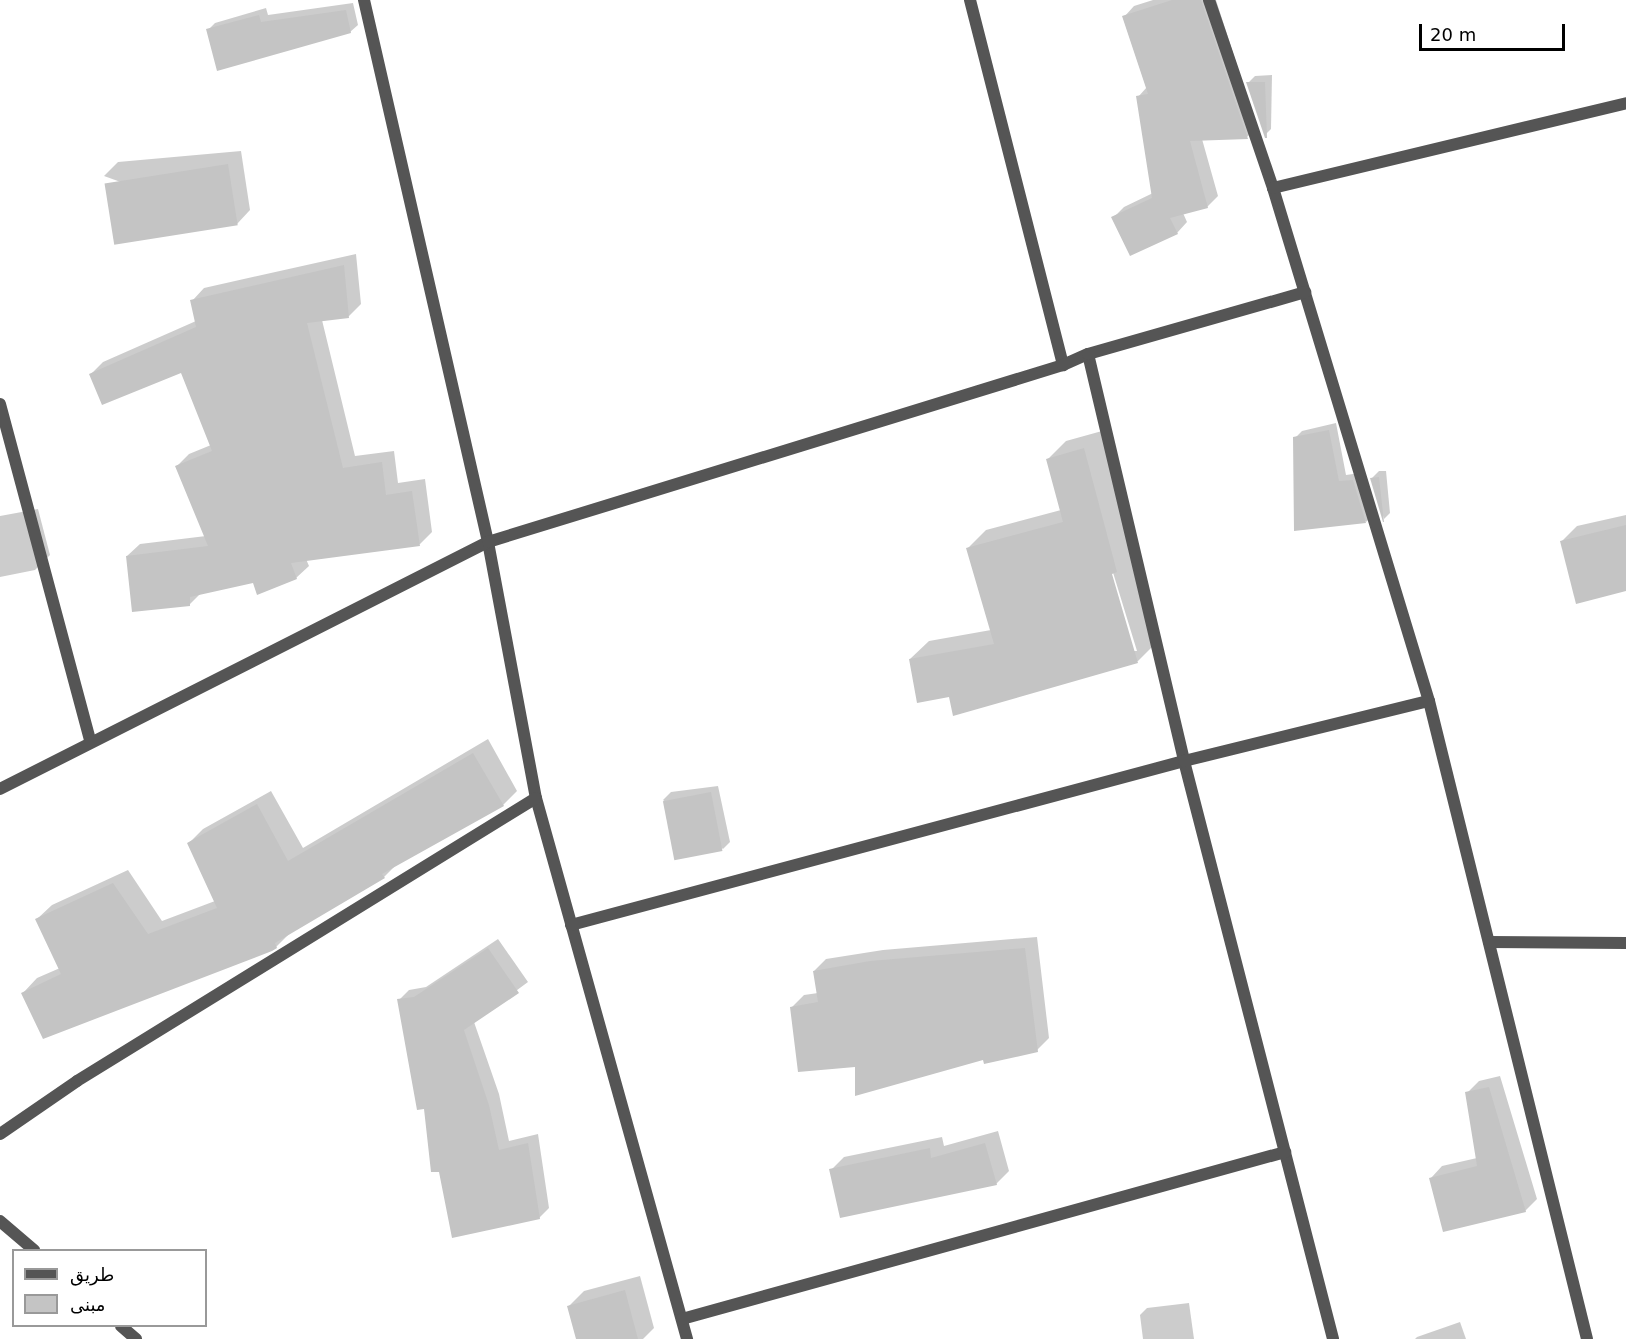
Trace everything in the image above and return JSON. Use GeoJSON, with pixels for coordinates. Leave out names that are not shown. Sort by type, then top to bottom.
{"type":"FeatureCollection","features":[{"type":"Feature","properties":{"kind":"street"},"geometry":{"type":"LineString","coordinates":[[364,0],[488,542],[536,798],[687,1339]]}},
{"type":"Feature","properties":{"kind":"street"},"geometry":{"type":"LineString","coordinates":[[970,0],[1063,365]]}},
{"type":"Feature","properties":{"kind":"street"},"geometry":{"type":"LineString","coordinates":[[1209,0],[1273,188],[1429,701],[1587,1339]]}},
{"type":"Feature","properties":{"kind":"street"},"geometry":{"type":"LineString","coordinates":[[1273,188],[1626,103]]}},
{"type":"Feature","properties":{"kind":"street"},"geometry":{"type":"LineString","coordinates":[[0,789],[90,741],[488,542],[1063,365],[1088,354],[1305,292]]}},
{"type":"Feature","properties":{"kind":"street"},"geometry":{"type":"LineString","coordinates":[[1088,354],[1184,760],[1333,1339]]}},
{"type":"Feature","properties":{"kind":"street"},"geometry":{"type":"LineString","coordinates":[[0,404],[90,741]]}},
{"type":"Feature","properties":{"kind":"street"},"geometry":{"type":"LineString","coordinates":[[572,925],[1184,760],[1429,701]]}},
{"type":"Feature","properties":{"kind":"street"},"geometry":{"type":"LineString","coordinates":[[0,1134],[77,1081],[536,798]]}},
{"type":"Feature","properties":{"kind":"street"},"geometry":{"type":"LineString","coordinates":[[1489,942],[1626,943]]}},
{"type":"Feature","properties":{"kind":"street"},"geometry":{"type":"LineString","coordinates":[[681,1319],[1285,1152]]}},
{"type":"Feature","properties":{"kind":"street"},"geometry":{"type":"LineString","coordinates":[[0,1221],[32,1249]]}},
{"type":"Feature","properties":{"kind":"street"},"geometry":{"type":"LineString","coordinates":[[121,1327],[136,1339]]}},
{"type":"Feature","properties":{"kind":"building"},"geometry":{"type":"Polygon","coordinates":[[[1172,0],[1201,0],[1248,139],[1190,141],[1208,208],[1170,218],[1178,234],[1130,256],[1111,217],[1152,198],[1136,96],[1148,94],[1122,16],[1172,0]]]}},
{"type":"Feature","properties":{"kind":"building"},"geometry":{"type":"Polygon","coordinates":[[[346,10],[351,33],[217,71],[206,29],[259,15],[261,22],[346,10]]]}},
{"type":"Feature","properties":{"kind":"building"},"geometry":{"type":"Polygon","coordinates":[[[1246,82],[1265,82],[1267,138],[1265,138],[1246,82]]]}},
{"type":"Feature","properties":{"kind":"building"},"geometry":{"type":"Polygon","coordinates":[[[228,164],[238,225],[114,245],[105,184],[228,164]]]}},
{"type":"Feature","properties":{"kind":"building"},"geometry":{"type":"Polygon","coordinates":[[[344,265],[349,318],[307,323],[343,468],[382,462],[386,495],[412,491],[420,546],[291,563],[297,579],[257,595],[253,583],[190,597],[190,606],[132,612],[126,556],[208,546],[175,466],[212,451],[181,373],[102,405],[89,374],[196,327],[190,300],[344,265]]]}},
{"type":"Feature","properties":{"kind":"building"},"geometry":{"type":"Polygon","coordinates":[[[1329,430],[1339,481],[1353,480],[1366,523],[1294,531],[1293,437],[1329,430]]]}},
{"type":"Feature","properties":{"kind":"building"},"geometry":{"type":"Polygon","coordinates":[[[1084,448],[1117,572],[1112,574],[1138,663],[953,716],[949,697],[917,703],[909,659],[994,644],[966,548],[1063,522],[1046,459],[1084,448]]]}},
{"type":"Feature","properties":{"kind":"building"},"geometry":{"type":"Polygon","coordinates":[[[1379,477],[1384,522],[1370,478],[1379,477]]]}},
{"type":"Feature","properties":{"kind":"building"},"geometry":{"type":"Polygon","coordinates":[[[1626,525],[1626,591],[1576,604],[1560,541],[1626,525]]]}},
{"type":"Feature","properties":{"kind":"building"},"geometry":{"type":"Polygon","coordinates":[[[473,753],[504,806],[382,874],[385,878],[275,943],[277,948],[272,951],[43,1039],[21,993],[61,974],[35,919],[113,883],[148,934],[217,908],[187,843],[257,804],[288,861],[473,753]]]}},
{"type":"Feature","properties":{"kind":"building"},"geometry":{"type":"Polygon","coordinates":[[[711,792],[722,851],[674,860],[663,801],[711,792]]]}},
{"type":"Feature","properties":{"kind":"building"},"geometry":{"type":"Polygon","coordinates":[[[488,948],[519,993],[464,1030],[489,1105],[499,1150],[528,1143],[540,1219],[452,1238],[439,1172],[431,1172],[424,1109],[417,1110],[397,999],[414,997],[488,948]]]}},
{"type":"Feature","properties":{"kind":"building"},"geometry":{"type":"Polygon","coordinates":[[[1025,948],[1038,1052],[984,1064],[983,1060],[855,1096],[855,1067],[798,1072],[790,1007],[818,1002],[813,971],[870,961],[1025,948]]]}},
{"type":"Feature","properties":{"kind":"building"},"geometry":{"type":"Polygon","coordinates":[[[1489,1087],[1526,1212],[1443,1232],[1429,1178],[1477,1166],[1465,1092],[1489,1087]]]}},
{"type":"Feature","properties":{"kind":"building"},"geometry":{"type":"Polygon","coordinates":[[[985,1143],[997,1185],[840,1218],[829,1169],[930,1148],[931,1158],[985,1143]]]}},
{"type":"Feature","properties":{"kind":"building"},"geometry":{"type":"Polygon","coordinates":[[[625,1290],[638,1339],[576,1339],[567,1306],[625,1290]]]}}]}
